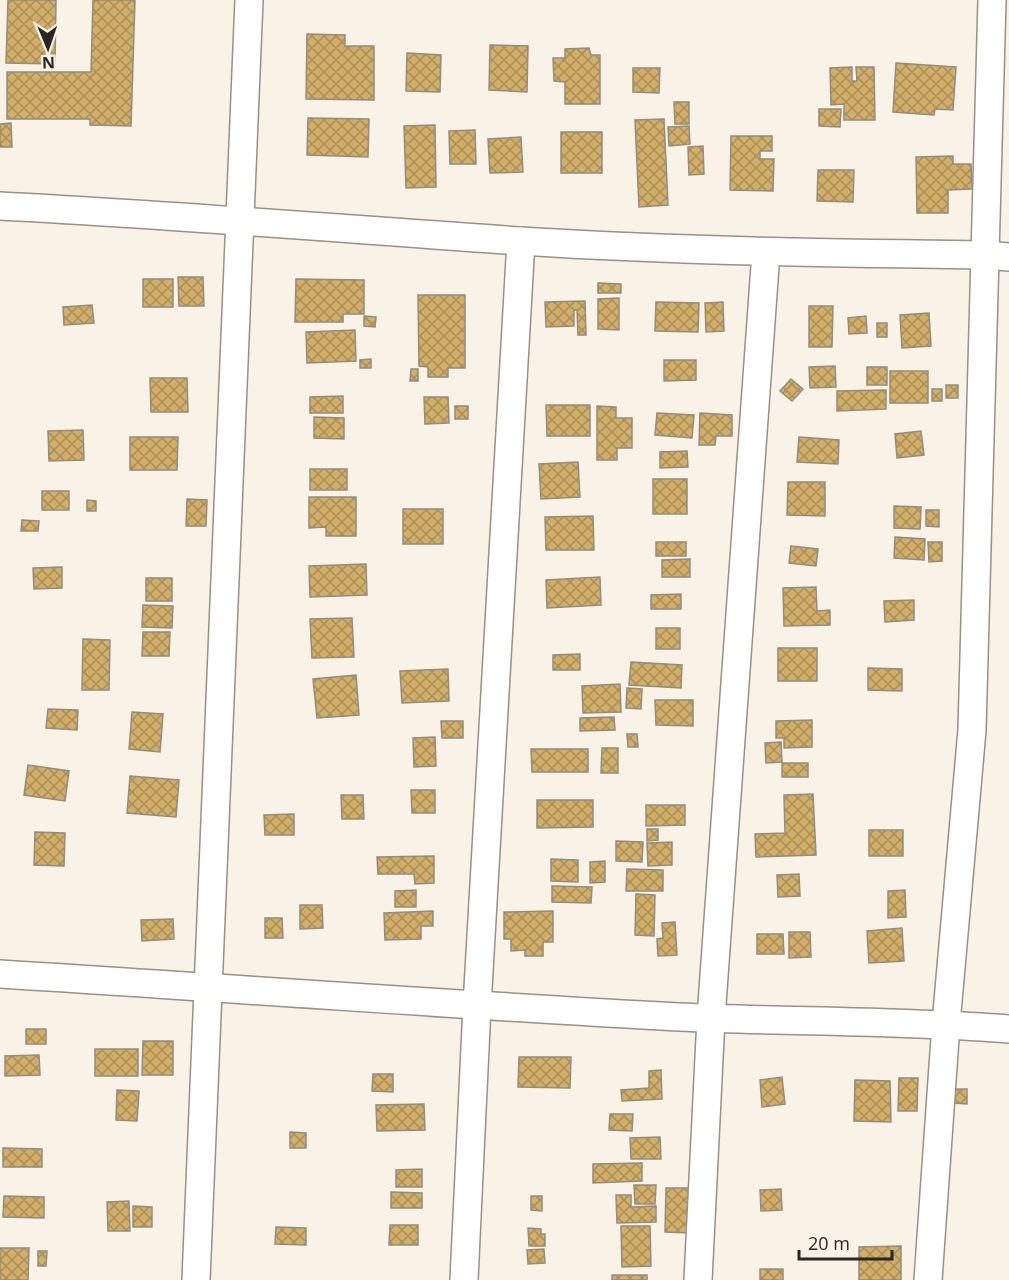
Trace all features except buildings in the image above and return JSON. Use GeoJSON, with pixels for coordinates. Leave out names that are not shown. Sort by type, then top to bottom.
{"type":"FeatureCollection","features":[{"type":"Feature","properties":{"kind":"street"},"geometry":{"type":"LineString","coordinates":[[196,1280],[249,0]]}},
{"type":"Feature","properties":{"kind":"street"},"geometry":{"type":"LineString","coordinates":[[980,0],[1009,2]]}},
{"type":"Feature","properties":{"kind":"street"},"geometry":{"type":"LineString","coordinates":[[928,1280],[946,1024],[972,730],[998,256],[992,0]]}},
{"type":"Feature","properties":{"kind":"street"},"geometry":{"type":"LineString","coordinates":[[0,206],[241,219],[521,241],[765,252],[998,256]]}},
{"type":"Feature","properties":{"kind":"street"},"geometry":{"type":"LineString","coordinates":[[464,1280],[477,1006],[521,241]]}},
{"type":"Feature","properties":{"kind":"street"},"geometry":{"type":"LineString","coordinates":[[698,1280],[711,1018],[765,252]]}},
{"type":"Feature","properties":{"kind":"street"},"geometry":{"type":"LineString","coordinates":[[0,974],[477,1006],[711,1018],[946,1024],[1009,1029]]}}]}
